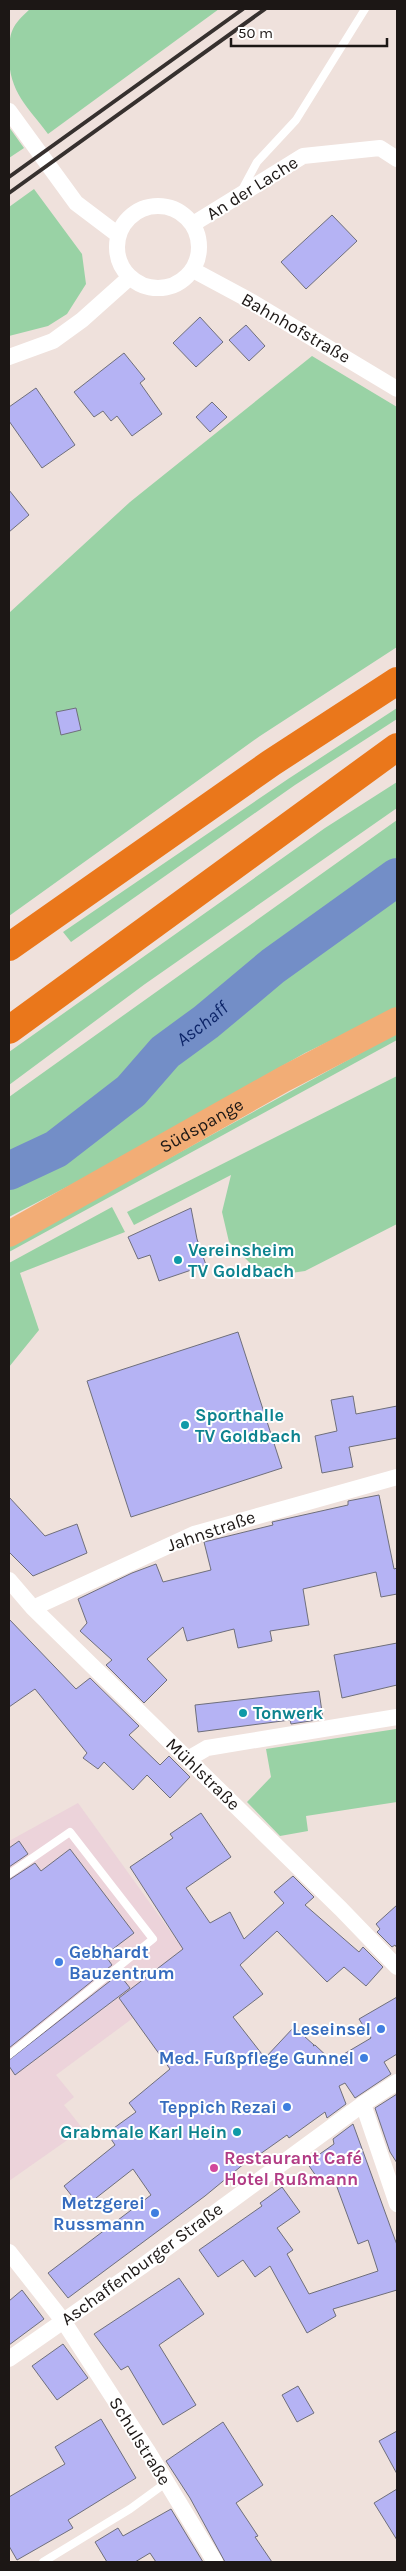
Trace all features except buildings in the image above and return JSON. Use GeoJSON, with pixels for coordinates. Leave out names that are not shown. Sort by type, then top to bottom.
{"type":"FeatureCollection","features":[{"type":"Feature","properties":{"kind":"highway"},"geometry":{"type":"LineString","coordinates":[[9,947],[271,762],[397,681]]}},
{"type":"Feature","properties":{"kind":"highway"},"geometry":{"type":"LineString","coordinates":[[9,1030],[397,748]]}},
{"type":"Feature","properties":{"kind":"main road","name":"Südspange"},"geometry":{"type":"LineString","coordinates":[[9,1234],[284,1080],[397,1020]]}},
{"type":"Feature","properties":{"kind":"street"},"geometry":{"type":"LineString","coordinates":[[9,111],[76,203],[117,234]]}},
{"type":"Feature","properties":{"kind":"street","name":"An der Lache"},"geometry":{"type":"LineString","coordinates":[[193,224],[303,156],[380,148],[397,160]]}},
{"type":"Feature","properties":{"kind":"street"},"geometry":{"type":"LineString","coordinates":[[152,205],[176,209],[193,224],[200,247],[193,270],[175,286],[151,288],[129,278],[117,258],[117,234],[130,215],[152,205]]}},
{"type":"Feature","properties":{"kind":"street","name":"Bahnhofstraße"},"geometry":{"type":"LineString","coordinates":[[193,270],[255,303],[397,389]]}},
{"type":"Feature","properties":{"kind":"street"},"geometry":{"type":"LineString","coordinates":[[9,357],[53,341],[82,320],[129,278]]}},
{"type":"Feature","properties":{"kind":"street","name":"Jahnstraße"},"geometry":{"type":"LineString","coordinates":[[34,1608],[194,1534],[397,1477]]}},
{"type":"Feature","properties":{"kind":"street","name":"Mühlstraße"},"geometry":{"type":"LineString","coordinates":[[9,1580],[34,1608],[397,1966]]}},
{"type":"Feature","properties":{"kind":"street"},"geometry":{"type":"LineString","coordinates":[[188,1759],[207,1748],[397,1717]]}},
{"type":"Feature","properties":{"kind":"street","name":"Aschaffenburger Straße"},"geometry":{"type":"LineString","coordinates":[[9,2359],[64,2322],[362,2104],[397,2082]]}},
{"type":"Feature","properties":{"kind":"street"},"geometry":{"type":"LineString","coordinates":[[362,2104],[397,2204]]}},
{"type":"Feature","properties":{"kind":"street","name":"Schulstraße"},"geometry":{"type":"LineString","coordinates":[[9,2252],[64,2322],[167,2482],[215,2562]]}},
{"type":"Feature","properties":{"kind":"lane"},"geometry":{"type":"LineString","coordinates":[[239,196],[257,162],[296,120],[365,9]]}},
{"type":"Feature","properties":{"kind":"lane"},"geometry":{"type":"LineString","coordinates":[[9,1874],[70,1832],[153,1939],[9,2055]]}},
{"type":"Feature","properties":{"kind":"lane"},"geometry":{"type":"LineString","coordinates":[[43,2562],[130,2509],[167,2482]]}},
{"type":"Feature","properties":{"kind":"shaded area"},"geometry":{"type":"Polygon","coordinates":[[[78,1803],[183,1949],[133,2018],[56,2075],[74,2097],[64,2105],[83,2129],[9,2181],[9,1841],[78,1803]]]}},
{"type":"Feature","properties":{"kind":"green space"},"geometry":{"type":"Polygon","coordinates":[[[30,9],[219,9],[48,134],[21,98],[12,80],[10,69],[9,48],[11,35],[15,25],[30,9]]]}},
{"type":"Feature","properties":{"kind":"green space"},"geometry":{"type":"Polygon","coordinates":[[[9,127],[24,148],[9,158],[9,127]]]}},
{"type":"Feature","properties":{"kind":"green space"},"geometry":{"type":"Polygon","coordinates":[[[34,189],[82,254],[86,284],[67,314],[48,326],[9,336],[9,207],[34,189]]]}},
{"type":"Feature","properties":{"kind":"green space"},"geometry":{"type":"Polygon","coordinates":[[[312,356],[397,407],[397,647],[260,736],[9,916],[9,613],[130,502],[312,356]]]}},
{"type":"Feature","properties":{"kind":"green space"},"geometry":{"type":"Polygon","coordinates":[[[397,708],[397,719],[295,785],[71,942],[63,932],[288,779],[397,708]]]}},
{"type":"Feature","properties":{"kind":"green space"},"geometry":{"type":"Polygon","coordinates":[[[397,782],[397,808],[145,984],[9,1085],[9,1052],[325,828],[397,782]]]}},
{"type":"Feature","properties":{"kind":"green space"},"geometry":{"type":"Polygon","coordinates":[[[397,820],[397,868],[368,885],[397,882],[397,1009],[305,1053],[88,1176],[9,1217],[9,1097],[397,820]]]}},
{"type":"Feature","properties":{"kind":"green space"},"geometry":{"type":"Polygon","coordinates":[[[397,1033],[397,1040],[9,1252],[9,1246],[397,1033]]]}},
{"type":"Feature","properties":{"kind":"green space"},"geometry":{"type":"Polygon","coordinates":[[[397,1076],[397,1224],[305,1271],[284,1274],[254,1267],[229,1242],[222,1212],[231,1175],[134,1225],[127,1212],[397,1076]]]}},
{"type":"Feature","properties":{"kind":"green space"},"geometry":{"type":"Polygon","coordinates":[[[112,1207],[125,1232],[20,1273],[39,1330],[9,1367],[9,1263],[112,1207]]]}},
{"type":"Feature","properties":{"kind":"green space"},"geometry":{"type":"Polygon","coordinates":[[[396,1729],[397,1802],[306,1816],[308,1831],[280,1836],[247,1802],[271,1777],[266,1749],[396,1729]]]}},
{"type":"Feature","properties":{"kind":"water"},"geometry":{"type":"Polygon","coordinates":[[[397,868],[397,882],[366,885],[397,868]]]}},
{"type":"Feature","properties":{"kind":"waterway","name":"Aschaff"},"geometry":{"type":"LineString","coordinates":[[9,1171],[56,1149],[131,1091],[165,1052],[206,1022],[273,966],[397,877]]}},
{"type":"Feature","properties":{"kind":"railway"},"geometry":{"type":"LineString","coordinates":[[9,177],[243,9]]}},
{"type":"Feature","properties":{"kind":"railway"},"geometry":{"type":"LineString","coordinates":[[9,193],[265,9]]}},
{"type":"Feature","properties":{"kind":"place","name":"Vereinsheim TV Goldbach"},"geometry":{"type":"Point","coordinates":[178,1260]}},
{"type":"Feature","properties":{"kind":"place","name":"Sporthalle TV Goldbach"},"geometry":{"type":"Point","coordinates":[185,1425]}},
{"type":"Feature","properties":{"kind":"place","name":"Tonwerk"},"geometry":{"type":"Point","coordinates":[243,1713]}},
{"type":"Feature","properties":{"kind":"place","name":"Gebhardt Bauzentrum"},"geometry":{"type":"Point","coordinates":[59,1962]}},
{"type":"Feature","properties":{"kind":"place","name":"Leseinsel"},"geometry":{"type":"Point","coordinates":[381,2029]}},
{"type":"Feature","properties":{"kind":"place","name":"Med. Fußpflege Gunnel"},"geometry":{"type":"Point","coordinates":[364,2058]}},
{"type":"Feature","properties":{"kind":"place","name":"Teppich Rezai"},"geometry":{"type":"Point","coordinates":[287,2107]}},
{"type":"Feature","properties":{"kind":"place","name":"Grabmale Karl Hein"},"geometry":{"type":"Point","coordinates":[237,2132]}},
{"type":"Feature","properties":{"kind":"place","name":"Restaurant Café Hotel Rußmann"},"geometry":{"type":"Point","coordinates":[214,2168]}},
{"type":"Feature","properties":{"kind":"place","name":"Metzgerei Russmann"},"geometry":{"type":"Point","coordinates":[155,2213]}}]}
